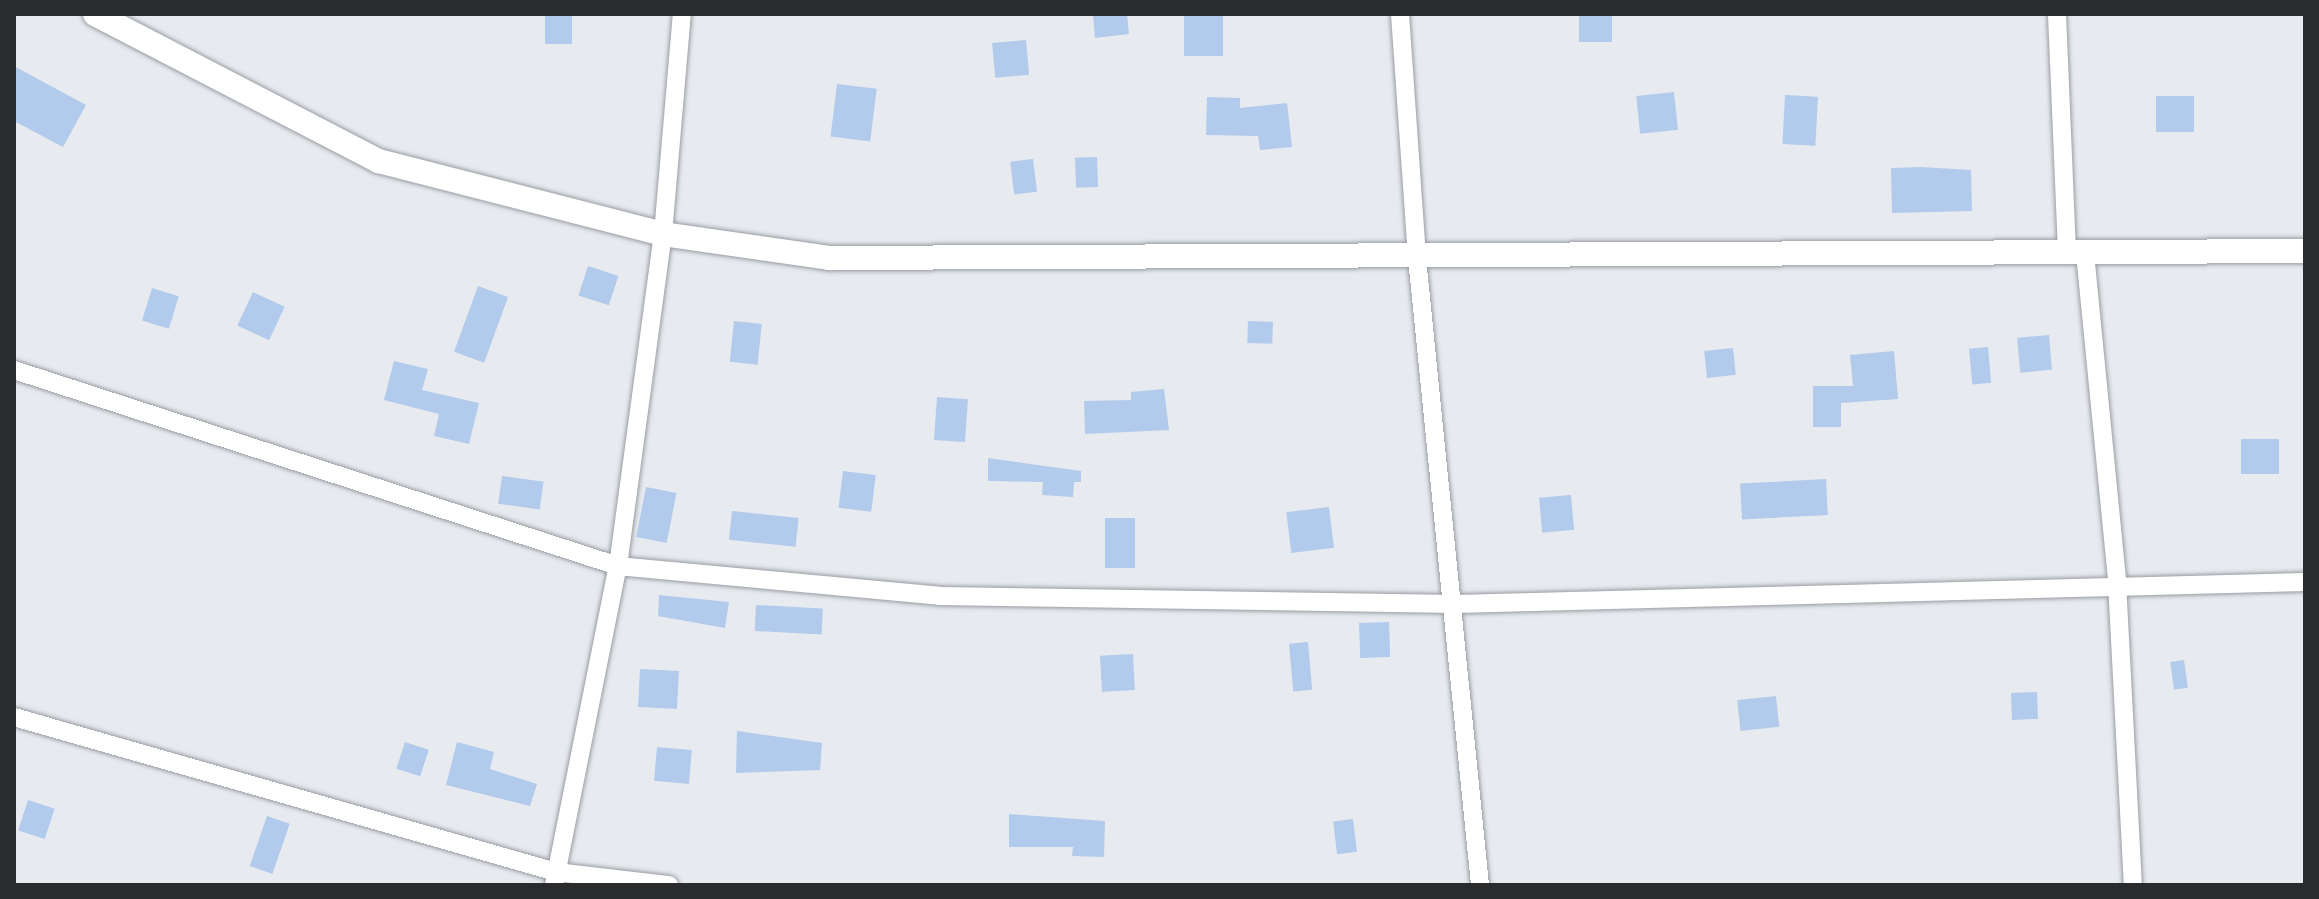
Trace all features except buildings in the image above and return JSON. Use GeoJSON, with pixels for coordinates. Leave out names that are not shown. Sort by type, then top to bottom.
{"type":"FeatureCollection","features":[{"type":"Feature","properties":{"kind":"street"},"geometry":{"type":"LineString","coordinates":[[95,14],[379,161],[663,234],[829,258],[1417,258],[2305,251]]}},
{"type":"Feature","properties":{"kind":"street"},"geometry":{"type":"LineString","coordinates":[[555,878],[618,566],[663,234],[682,14]]}},
{"type":"Feature","properties":{"kind":"street"},"geometry":{"type":"LineString","coordinates":[[1400,14],[1417,258],[1455,604],[1480,885]]}},
{"type":"Feature","properties":{"kind":"street"},"geometry":{"type":"LineString","coordinates":[[2057,14],[2076,254],[2117,582],[2133,885]]}},
{"type":"Feature","properties":{"kind":"street"},"geometry":{"type":"LineString","coordinates":[[14,370],[618,566],[939,596],[1455,604],[2117,582],[2305,582]]}},
{"type":"Feature","properties":{"kind":"street"},"geometry":{"type":"LineString","coordinates":[[14,717],[555,878],[669,885]]}}]}
